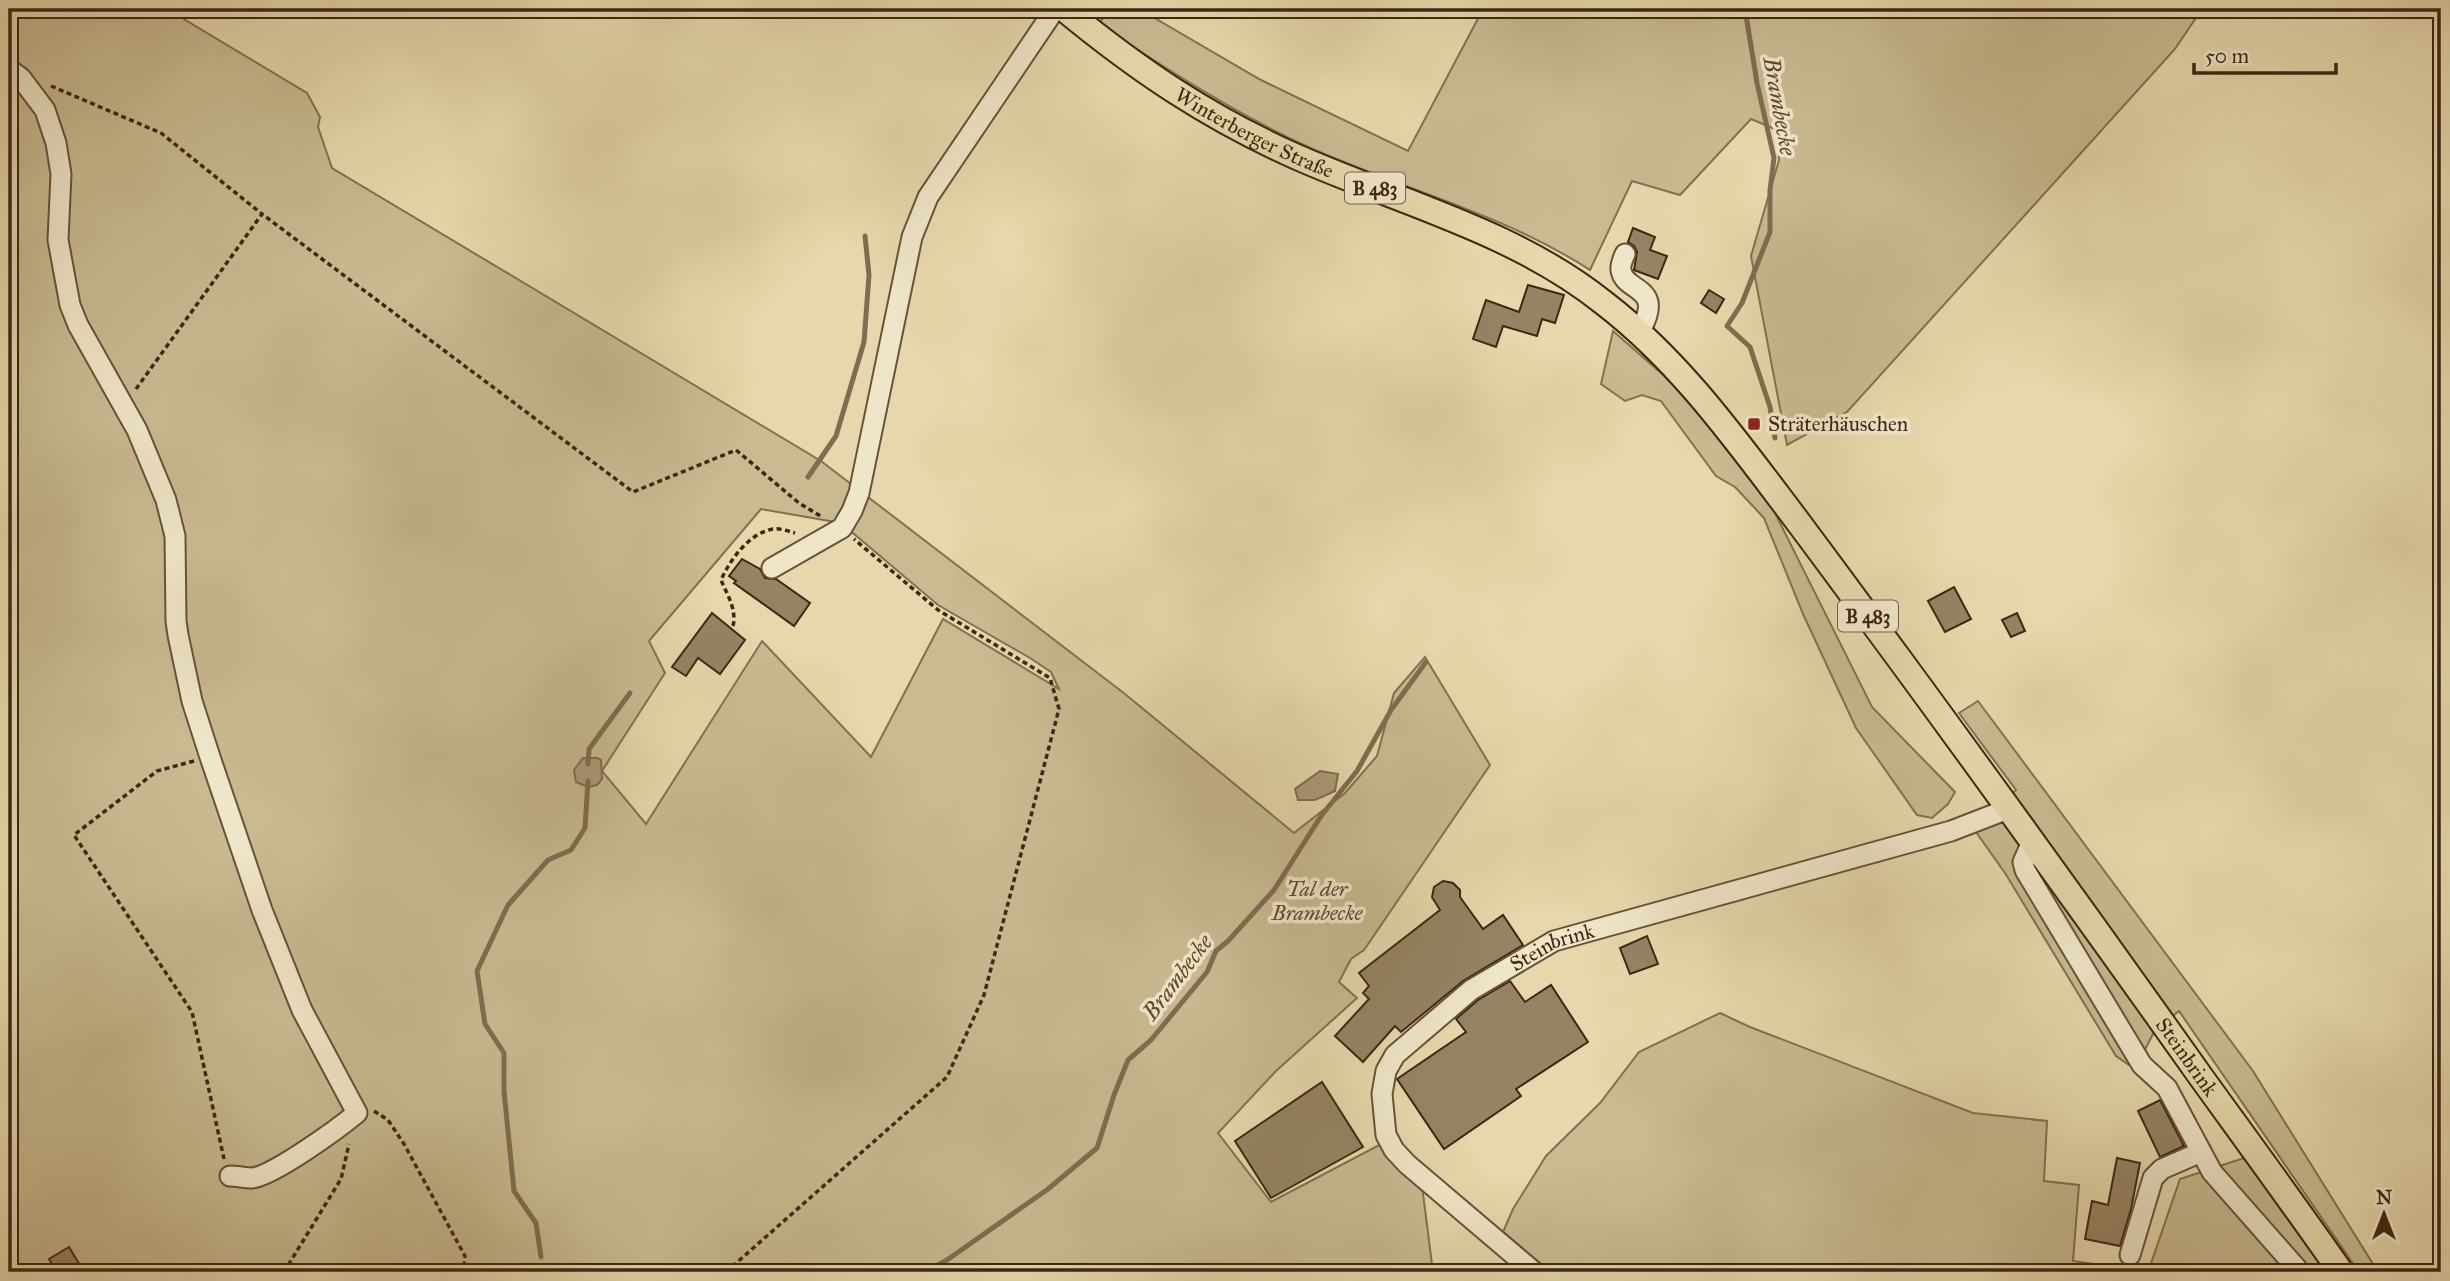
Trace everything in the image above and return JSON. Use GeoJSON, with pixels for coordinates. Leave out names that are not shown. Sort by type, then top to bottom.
{"type":"FeatureCollection","features":[{"type":"Feature","properties":{"kind":"main road","name":"Winterberger Straße"},"geometry":{"type":"LineString","coordinates":[[1064,9],[1196,106],[1298,158],[1484,231],[1563,274],[1640,331],[1681,374]]}},
{"type":"Feature","properties":{"kind":"main road","name":"Steinbrink"},"geometry":{"type":"LineString","coordinates":[[1681,374],[1752,460],[2032,842],[2341,1272]]}},
{"type":"Feature","properties":{"kind":"street"},"geometry":{"type":"LineString","coordinates":[[772,568],[842,528],[852,511],[859,493],[912,237],[928,197],[1055,9]]}},
{"type":"Feature","properties":{"kind":"street"},"geometry":{"type":"LineString","coordinates":[[9,69],[34,92],[45,110],[56,142],[61,174],[58,240],[70,305],[78,325],[125,405],[173,521],[176,621],[192,701],[210,757],[262,910],[302,1010],[357,1113],[268,1173],[252,1178],[230,1176]]}},
{"type":"Feature","properties":{"kind":"street"},"geometry":{"type":"LineString","coordinates":[[1625,254],[1620,268],[1623,276],[1639,289],[1649,303],[1648,318],[1640,331]]}},
{"type":"Feature","properties":{"kind":"street","name":"Steinbrink"},"geometry":{"type":"LineString","coordinates":[[1534,1272],[1394,1150],[1386,1135],[1382,1094],[1386,1071],[1395,1055],[1471,990],[1555,941],[1951,831],[2008,809]]}},
{"type":"Feature","properties":{"kind":"street","name":"Steinbrink"},"geometry":{"type":"LineString","coordinates":[[2032,842],[2023,862],[2025,870],[2142,1065],[2167,1088],[2212,1172],[2300,1272]]}},
{"type":"Feature","properties":{"kind":"street"},"geometry":{"type":"LineString","coordinates":[[2130,1255],[2153,1178],[2162,1169],[2201,1152]]}},
{"type":"Feature","properties":{"kind":"path"},"geometry":{"type":"LineString","coordinates":[[47,84],[161,133],[262,214],[633,492],[736,450],[799,502],[842,528],[938,610],[1051,678],[1059,709],[984,995],[947,1077],[726,1272]]}},
{"type":"Feature","properties":{"kind":"path"},"geometry":{"type":"LineString","coordinates":[[125,405],[262,214]]}},
{"type":"Feature","properties":{"kind":"path"},"geometry":{"type":"LineString","coordinates":[[210,757],[157,771],[74,835],[192,1012],[223,1156],[230,1176]]}},
{"type":"Feature","properties":{"kind":"path"},"geometry":{"type":"LineString","coordinates":[[284,1272],[341,1179],[357,1113],[365,1110],[377,1112],[388,1120],[404,1144],[465,1256],[463,1272]]}},
{"type":"Feature","properties":{"kind":"path"},"geometry":{"type":"LineString","coordinates":[[531,1272],[547,1265],[563,1265],[582,1272]]}},
{"type":"Feature","properties":{"kind":"green space","name":"Tal der Brambecke"},"geometry":{"type":"Polygon","coordinates":[[[9,9],[167,9],[307,93],[320,117],[318,127],[332,168],[821,461],[1125,694],[1294,833],[1345,793],[1377,756],[1394,693],[1425,657],[1490,765],[1364,950],[1351,959],[1339,982],[1357,998],[1276,1071],[1218,1133],[1271,1202],[1385,1142],[1420,1170],[1433,1272],[9,1272],[9,9]],[[761,509],[649,641],[665,673],[602,771],[646,824],[762,641],[871,757],[943,619],[1059,689],[1051,672],[938,605],[841,523],[761,509]]]}},
{"type":"Feature","properties":{"kind":"green space"},"geometry":{"type":"Polygon","coordinates":[[[1109,9],[1139,9],[1261,80],[1408,151],[1482,11],[1479,9],[2202,9],[2175,49],[1847,412],[1787,445],[1751,256],[1779,160],[1777,130],[1751,119],[1680,195],[1632,181],[1590,270],[1556,250],[1487,217],[1306,146],[1252,119],[1099,24],[1109,9]]]}},
{"type":"Feature","properties":{"kind":"green space"},"geometry":{"type":"Polygon","coordinates":[[[1613,331],[1669,380],[1732,451],[1773,509],[1872,707],[1955,792],[1948,804],[1932,818],[1917,815],[1856,728],[1803,614],[1764,518],[1735,487],[1716,476],[1661,401],[1642,395],[1625,401],[1601,384],[1613,331]]]}},
{"type":"Feature","properties":{"kind":"green space"},"geometry":{"type":"Polygon","coordinates":[[[1978,701],[2253,1071],[2378,1272],[2359,1272],[2179,1011],[2154,1032],[2135,1069],[2116,1056],[2005,873],[1976,832],[2016,790],[1959,713],[1978,701]]]}},
{"type":"Feature","properties":{"kind":"green space"},"geometry":{"type":"Polygon","coordinates":[[[1720,1013],[1973,1113],[2047,1121],[2044,1181],[2079,1185],[2073,1261],[2148,1272],[1551,1272],[1503,1232],[1513,1209],[1546,1156],[1600,1103],[1639,1052],[1720,1013]]]}},
{"type":"Feature","properties":{"kind":"green space"},"geometry":{"type":"Polygon","coordinates":[[[2244,1158],[2326,1272],[2148,1272],[2180,1179],[2244,1158]]]}},
{"type":"Feature","properties":{"kind":"shaded area"},"geometry":{"type":"Polygon","coordinates":[[[583,758],[601,760],[602,779],[597,785],[588,787],[576,782],[574,770],[583,758]]]}},
{"type":"Feature","properties":{"kind":"shaded area"},"geometry":{"type":"Polygon","coordinates":[[[1320,771],[1338,774],[1335,791],[1315,800],[1298,800],[1295,789],[1320,771]]]}},
{"type":"Feature","properties":{"kind":"building"},"geometry":{"type":"Polygon","coordinates":[[[1633,228],[1655,237],[1650,250],[1667,256],[1658,279],[1634,270],[1637,252],[1628,242],[1633,228]]]}},
{"type":"Feature","properties":{"kind":"building"},"geometry":{"type":"Polygon","coordinates":[[[1528,285],[1564,295],[1555,323],[1542,319],[1537,336],[1503,326],[1496,347],[1473,339],[1486,300],[1519,312],[1528,285]]]}},
{"type":"Feature","properties":{"kind":"building"},"geometry":{"type":"Polygon","coordinates":[[[1709,290],[1724,299],[1716,313],[1701,303],[1709,290]]]}},
{"type":"Feature","properties":{"kind":"building"},"geometry":{"type":"Polygon","coordinates":[[[742,559],[760,569],[765,578],[776,579],[810,603],[794,626],[734,583],[736,581],[729,576],[742,559]]]}},
{"type":"Feature","properties":{"kind":"building"},"geometry":{"type":"Polygon","coordinates":[[[1954,587],[1971,619],[1945,632],[1928,601],[1954,587]]]}},
{"type":"Feature","properties":{"kind":"building"},"geometry":{"type":"Polygon","coordinates":[[[712,613],[745,640],[720,674],[698,658],[686,676],[672,667],[712,613]]]}},
{"type":"Feature","properties":{"kind":"building"},"geometry":{"type":"Polygon","coordinates":[[[2017,613],[2025,631],[2011,637],[2002,620],[2017,613]]]}},
{"type":"Feature","properties":{"kind":"building"},"geometry":{"type":"Polygon","coordinates":[[[1443,881],[1453,883],[1460,890],[1460,897],[1483,929],[1503,915],[1523,945],[1463,981],[1401,1032],[1395,1026],[1363,1062],[1335,1036],[1369,999],[1363,993],[1369,986],[1359,973],[1440,910],[1432,897],[1434,887],[1443,881]]]}},
{"type":"Feature","properties":{"kind":"building"},"geometry":{"type":"Polygon","coordinates":[[[1647,936],[1658,964],[1630,974],[1620,948],[1647,936]]]}},
{"type":"Feature","properties":{"kind":"building"},"geometry":{"type":"Polygon","coordinates":[[[1510,981],[1525,1002],[1551,985],[1588,1042],[1516,1089],[1521,1096],[1444,1149],[1397,1079],[1466,1032],[1456,1019],[1478,1000],[1510,981]]]}},
{"type":"Feature","properties":{"kind":"building"},"geometry":{"type":"Polygon","coordinates":[[[1322,1082],[1363,1147],[1271,1198],[1235,1141],[1322,1082]]]}},
{"type":"Feature","properties":{"kind":"building"},"geometry":{"type":"Polygon","coordinates":[[[2160,1100],[2184,1146],[2160,1157],[2138,1111],[2160,1100]]]}},
{"type":"Feature","properties":{"kind":"building"},"geometry":{"type":"Polygon","coordinates":[[[2117,1158],[2140,1163],[2120,1246],[2085,1239],[2092,1201],[2108,1205],[2117,1158]]]}},
{"type":"Feature","properties":{"kind":"building"},"geometry":{"type":"Polygon","coordinates":[[[69,1247],[84,1272],[57,1272],[49,1259],[69,1247]]]}},
{"type":"Feature","properties":{"kind":"waterway","name":"Brambecke"},"geometry":{"type":"LineString","coordinates":[[1745,9],[1757,83],[1774,158],[1770,190],[1770,232],[1742,303],[1727,326],[1750,347],[1770,407],[1775,438]]}},
{"type":"Feature","properties":{"kind":"waterway"},"geometry":{"type":"LineString","coordinates":[[808,477],[836,436],[864,342],[869,275],[865,236]]}},
{"type":"Feature","properties":{"kind":"waterway","name":"Brambecke"},"geometry":{"type":"LineString","coordinates":[[925,1272],[947,1260],[1048,1189],[1097,1148],[1128,1060],[1151,1040],[1207,972],[1216,951],[1274,890],[1321,816],[1357,771],[1391,710],[1426,662]]}},
{"type":"Feature","properties":{"kind":"waterway"},"geometry":{"type":"LineString","coordinates":[[588,764],[589,749],[630,693]]}},
{"type":"Feature","properties":{"kind":"waterway"},"geometry":{"type":"LineString","coordinates":[[541,1257],[536,1223],[514,1191],[504,1091],[504,1053],[485,1024],[477,971],[508,905],[548,860],[571,850],[585,828],[588,781]]}},
{"type":"Feature","properties":{"kind":"place","name":"Sträterhäuschen"},"geometry":{"type":"Point","coordinates":[1754,424]}}]}
